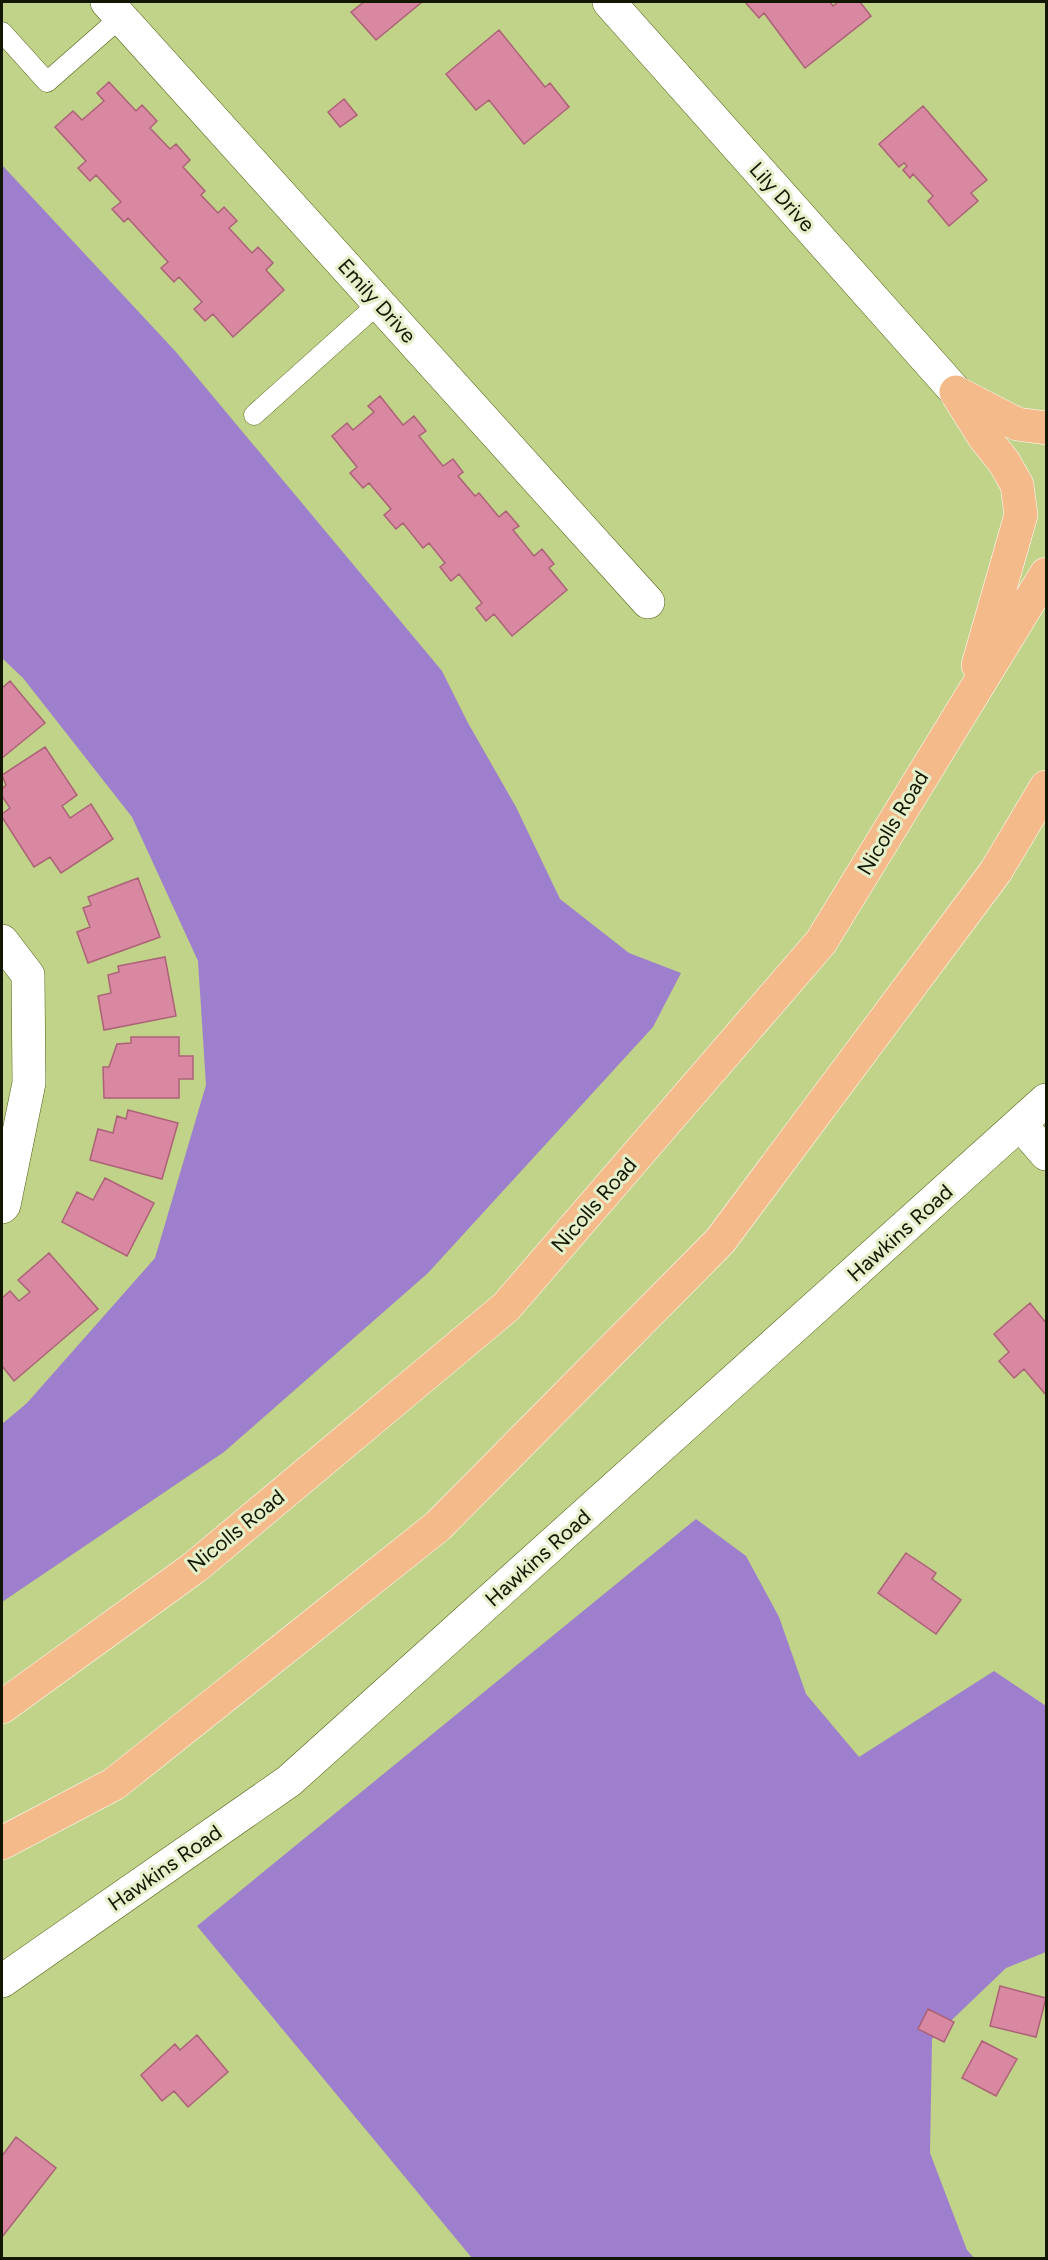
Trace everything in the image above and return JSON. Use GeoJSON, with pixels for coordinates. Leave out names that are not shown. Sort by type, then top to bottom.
{"type":"FeatureCollection","features":[{"type":"Feature","properties":{"kind":"highway"},"geometry":{"type":"LineString","coordinates":[[956,392],[1017,424],[1047,428]]}},
{"type":"Feature","properties":{"kind":"highway"},"geometry":{"type":"LineString","coordinates":[[956,392],[1017,485],[1021,515],[967,702]]}},
{"type":"Feature","properties":{"kind":"highway","name":"Nicolls Road"},"geometry":{"type":"LineString","coordinates":[[2,1707],[195,1567],[506,1307],[821,942],[1047,574]]}},
{"type":"Feature","properties":{"kind":"highway"},"geometry":{"type":"LineString","coordinates":[[2,1843],[114,1784],[438,1526],[687,1275],[720,1241],[996,871],[1047,786]]}},
{"type":"Feature","properties":{"kind":"street","name":"Lily Drive"},"geometry":{"type":"LineString","coordinates":[[609,2],[956,392]]}},
{"type":"Feature","properties":{"kind":"street","name":"Emily Drive"},"geometry":{"type":"LineString","coordinates":[[114,9],[648,602]]}},
{"type":"Feature","properties":{"kind":"street"},"geometry":{"type":"LineString","coordinates":[[2,941],[28,975],[29,1083],[2,1207]]}},
{"type":"Feature","properties":{"kind":"street","name":"Hawkins Road"},"geometry":{"type":"LineString","coordinates":[[2,1981],[289,1781],[1047,1100]]}},
{"type":"Feature","properties":{"kind":"street"},"geometry":{"type":"LineString","coordinates":[[1021,1125],[1047,1154]]}},
{"type":"Feature","properties":{"kind":"lane"},"geometry":{"type":"LineString","coordinates":[[2,32],[47,82],[114,9]]}},
{"type":"Feature","properties":{"kind":"lane"},"geometry":{"type":"LineString","coordinates":[[254,415],[379,303]]}},
{"type":"Feature","properties":{"kind":"shaded area"},"geometry":{"type":"Polygon","coordinates":[[[2,165],[176,352],[442,671],[468,723],[516,807],[560,899],[629,953],[681,973],[653,1027],[428,1273],[224,1452],[2,1602],[2,1424],[27,1403],[155,1258],[206,1085],[198,961],[132,817],[23,678],[2,658],[2,165]]]}},
{"type":"Feature","properties":{"kind":"shaded area"},"geometry":{"type":"Polygon","coordinates":[[[696,1519],[746,1556],[779,1617],[806,1694],[859,1757],[994,1671],[1046,1706],[1046,1952],[1006,1968],[932,2039],[930,2153],[967,2250],[974,2258],[472,2258],[197,1926],[696,1519]]]}},
{"type":"Feature","properties":{"kind":"building"},"geometry":{"type":"Polygon","coordinates":[[[364,2],[422,2],[376,40],[351,12],[364,2]]]}},
{"type":"Feature","properties":{"kind":"building"},"geometry":{"type":"Polygon","coordinates":[[[745,2],[830,2],[833,6],[838,2],[860,2],[871,16],[805,68],[764,13],[759,18],[745,2]]]}},
{"type":"Feature","properties":{"kind":"building"},"geometry":{"type":"Polygon","coordinates":[[[499,30],[545,87],[550,83],[569,107],[524,144],[489,100],[476,110],[446,74],[499,30]]]}},
{"type":"Feature","properties":{"kind":"building"},"geometry":{"type":"Polygon","coordinates":[[[109,82],[136,111],[142,105],[157,121],[150,128],[170,149],[176,144],[190,160],[183,167],[205,191],[201,195],[218,213],[224,207],[237,221],[229,228],[252,253],[258,247],[273,263],[266,270],[284,290],[233,337],[213,314],[205,321],[194,309],[202,302],[179,277],[174,282],[161,268],[168,262],[128,218],[124,222],[112,209],[121,202],[96,175],[90,181],[78,168],[86,161],[55,127],[73,111],[82,120],[104,101],[97,93],[109,82]]]}},
{"type":"Feature","properties":{"kind":"building"},"geometry":{"type":"Polygon","coordinates":[[[344,99],[357,115],[340,127],[328,112],[344,99]]]}},
{"type":"Feature","properties":{"kind":"building"},"geometry":{"type":"Polygon","coordinates":[[[923,106],[987,180],[971,193],[978,201],[949,226],[928,201],[933,196],[913,174],[910,178],[903,170],[907,166],[904,163],[899,167],[879,144],[923,106]]]}},
{"type":"Feature","properties":{"kind":"building"},"geometry":{"type":"Polygon","coordinates":[[[380,396],[403,425],[414,416],[426,431],[419,436],[443,466],[453,459],[463,472],[458,476],[475,496],[479,493],[499,517],[506,511],[519,526],[513,530],[534,556],[542,549],[554,564],[549,568],[567,590],[512,636],[494,614],[486,621],[476,608],[482,603],[459,574],[451,581],[440,567],[445,563],[429,543],[423,548],[403,523],[396,529],[384,515],[391,509],[369,483],[363,488],[350,473],[357,467],[332,436],[347,423],[353,430],[374,412],[368,406],[380,396]]]}},
{"type":"Feature","properties":{"kind":"building"},"geometry":{"type":"Polygon","coordinates":[[[10,681],[45,723],[2,758],[2,688],[10,681]]]}},
{"type":"Feature","properties":{"kind":"building"},"geometry":{"type":"Polygon","coordinates":[[[45,747],[77,795],[62,806],[70,818],[91,804],[113,839],[61,873],[50,857],[34,867],[2,817],[2,814],[10,808],[2,796],[2,789],[6,785],[2,775],[45,747]]]}},
{"type":"Feature","properties":{"kind":"building"},"geometry":{"type":"Polygon","coordinates":[[[138,878],[160,937],[88,963],[77,932],[90,927],[83,908],[91,905],[88,897],[138,878]]]}},
{"type":"Feature","properties":{"kind":"building"},"geometry":{"type":"Polygon","coordinates":[[[165,957],[176,1016],[104,1030],[98,996],[111,993],[108,975],[119,972],[118,966],[165,957]]]}},
{"type":"Feature","properties":{"kind":"building"},"geometry":{"type":"Polygon","coordinates":[[[131,1037],[179,1037],[179,1056],[193,1056],[193,1079],[179,1079],[179,1098],[104,1098],[103,1067],[109,1067],[117,1044],[131,1043],[131,1037]]]}},
{"type":"Feature","properties":{"kind":"building"},"geometry":{"type":"Polygon","coordinates":[[[128,1110],[178,1123],[162,1179],[90,1160],[98,1129],[113,1133],[117,1116],[126,1119],[128,1110]]]}},
{"type":"Feature","properties":{"kind":"building"},"geometry":{"type":"Polygon","coordinates":[[[105,1178],[154,1203],[127,1256],[62,1222],[77,1192],[93,1200],[105,1178]]]}},
{"type":"Feature","properties":{"kind":"building"},"geometry":{"type":"Polygon","coordinates":[[[49,1253],[98,1309],[14,1381],[2,1366],[2,1298],[10,1291],[19,1301],[30,1292],[18,1280],[49,1253]]]}},
{"type":"Feature","properties":{"kind":"building"},"geometry":{"type":"Polygon","coordinates":[[[1030,1303],[1046,1323],[1046,1395],[1024,1369],[1014,1378],[999,1361],[1009,1352],[994,1334],[1030,1303]]]}},
{"type":"Feature","properties":{"kind":"building"},"geometry":{"type":"Polygon","coordinates":[[[906,1553],[936,1573],[932,1579],[961,1600],[936,1634],[878,1593],[906,1553]]]}},
{"type":"Feature","properties":{"kind":"building"},"geometry":{"type":"Polygon","coordinates":[[[1000,1986],[1046,1998],[1036,2037],[990,2026],[1000,1986]]]}},
{"type":"Feature","properties":{"kind":"building"},"geometry":{"type":"Polygon","coordinates":[[[928,2009],[954,2022],[944,2042],[918,2029],[928,2009]]]}},
{"type":"Feature","properties":{"kind":"building"},"geometry":{"type":"Polygon","coordinates":[[[197,2035],[228,2072],[188,2107],[174,2091],[162,2101],[141,2075],[175,2044],[180,2050],[197,2035]]]}},
{"type":"Feature","properties":{"kind":"building"},"geometry":{"type":"Polygon","coordinates":[[[982,2041],[1017,2059],[996,2096],[962,2078],[982,2041]]]}},
{"type":"Feature","properties":{"kind":"building"},"geometry":{"type":"Polygon","coordinates":[[[16,2137],[56,2168],[2,2237],[2,2156],[16,2137]]]}}]}
